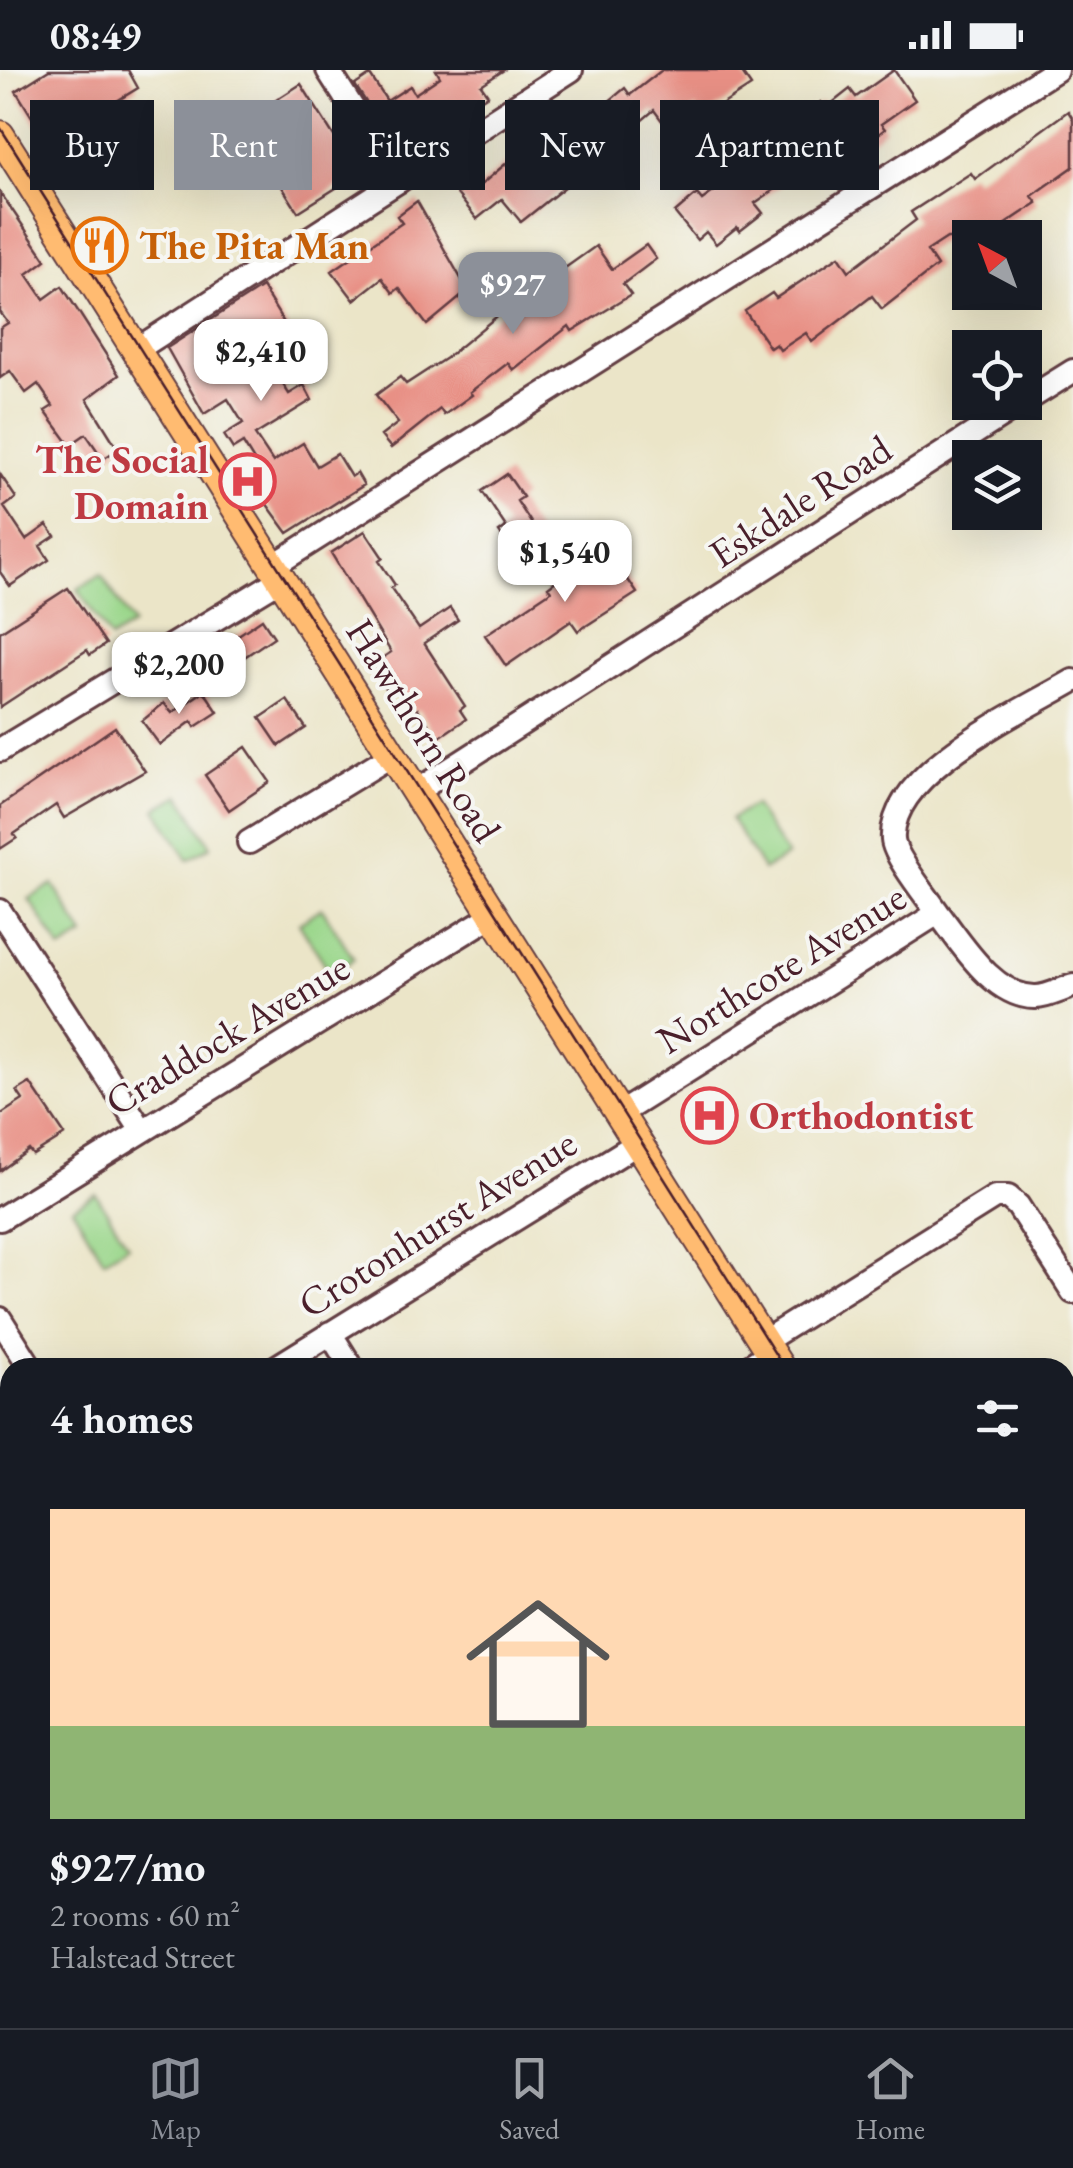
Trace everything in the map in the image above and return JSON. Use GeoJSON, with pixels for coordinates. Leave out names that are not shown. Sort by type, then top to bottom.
{"type":"FeatureCollection","features":[{"type":"Feature","properties":{"kind":"main road","name":"Hawthorn Road"},"geometry":{"type":"LineString","coordinates":[[0,135],[638,1143],[765,1358]]}},
{"type":"Feature","properties":{"kind":"street"},"geometry":{"type":"LineString","coordinates":[[328,70],[347,100]]}},
{"type":"Feature","properties":{"kind":"street"},"geometry":{"type":"LineString","coordinates":[[485,125],[571,70]]}},
{"type":"Feature","properties":{"kind":"street"},"geometry":{"type":"LineString","coordinates":[[0,750],[1056,70]]}},
{"type":"Feature","properties":{"kind":"street"},"geometry":{"type":"LineString","coordinates":[[136,350],[384,190]]}},
{"type":"Feature","properties":{"kind":"street","name":"Eskdale Road"},"geometry":{"type":"LineString","coordinates":[[1042,391],[1073,371]]}},
{"type":"Feature","properties":{"kind":"street","name":"Eskdale Road"},"geometry":{"type":"LineString","coordinates":[[416,792],[996,420]]}},
{"type":"Feature","properties":{"kind":"street"},"geometry":{"type":"LineString","coordinates":[[938,912],[892,843],[896,810],[916,782],[960,749],[1073,680]]}},
{"type":"Feature","properties":{"kind":"street"},"geometry":{"type":"LineString","coordinates":[[250,842],[392,754]]}},
{"type":"Feature","properties":{"kind":"street"},"geometry":{"type":"LineString","coordinates":[[0,911],[141,1129]]}},
{"type":"Feature","properties":{"kind":"street","name":"Northcote Avenue"},"geometry":{"type":"LineString","coordinates":[[619,1114],[938,912],[986,974],[1012,989],[1034,998],[1073,986]]}},
{"type":"Feature","properties":{"kind":"street","name":"Craddock Avenue"},"geometry":{"type":"LineString","coordinates":[[0,1219],[494,915]]}},
{"type":"Feature","properties":{"kind":"street","name":"Crotonhurst Avenue"},"geometry":{"type":"LineString","coordinates":[[290,1358],[638,1143]]}},
{"type":"Feature","properties":{"kind":"street"},"geometry":{"type":"LineString","coordinates":[[765,1358],[994,1197],[1008,1197],[1018,1206],[1069,1277]]}},
{"type":"Feature","properties":{"kind":"street"},"geometry":{"type":"LineString","coordinates":[[0,1319],[25,1358]]}},
{"type":"Feature","properties":{"kind":"street"},"geometry":{"type":"LineString","coordinates":[[330,1333],[346,1358]]}},
{"type":"Feature","properties":{"kind":"green space"},"geometry":{"type":"Polygon","coordinates":[[[101,574],[133,625],[110,639],[78,589],[101,574]]]}},
{"type":"Feature","properties":{"kind":"green space"},"geometry":{"type":"Polygon","coordinates":[[[180,795],[211,846],[188,860],[156,809],[180,795]]]}},
{"type":"Feature","properties":{"kind":"green space"},"geometry":{"type":"Polygon","coordinates":[[[754,805],[787,856],[763,870],[731,819],[754,805]]]}},
{"type":"Feature","properties":{"kind":"green space"},"geometry":{"type":"Polygon","coordinates":[[[53,884],[84,936],[61,950],[29,899],[53,884]]]}},
{"type":"Feature","properties":{"kind":"green space"},"geometry":{"type":"Polygon","coordinates":[[[322,908],[354,959],[331,974],[299,923],[322,908]]]}},
{"type":"Feature","properties":{"kind":"green space"},"geometry":{"type":"Polygon","coordinates":[[[96,1194],[128,1245],[104,1260],[72,1208],[96,1194]]]}},
{"type":"Feature","properties":{"kind":"building"},"geometry":{"type":"Polygon","coordinates":[[[49,70],[128,70],[138,88],[118,100],[30,100],[30,114],[16,91],[49,70]]]}},
{"type":"Feature","properties":{"kind":"building"},"geometry":{"type":"Polygon","coordinates":[[[436,70],[504,70],[481,85],[488,95],[480,100],[389,100],[410,86],[415,94],[440,77],[436,70]]]}},
{"type":"Feature","properties":{"kind":"building"},"geometry":{"type":"Polygon","coordinates":[[[662,70],[740,70],[751,86],[729,100],[660,100],[660,118],[654,110],[640,122],[640,100],[610,100],[625,88],[630,95],[662,70]]]}},
{"type":"Feature","properties":{"kind":"building"},"geometry":{"type":"Polygon","coordinates":[[[894,70],[915,100],[881,124],[885,129],[879,134],[879,100],[836,100],[850,89],[856,97],[894,70]]]}},
{"type":"Feature","properties":{"kind":"building"},"geometry":{"type":"Polygon","coordinates":[[[370,75],[386,100],[365,100],[355,85],[370,75]]]}},
{"type":"Feature","properties":{"kind":"building"},"geometry":{"type":"Polygon","coordinates":[[[301,84],[311,100],[276,100],[301,84]]]}},
{"type":"Feature","properties":{"kind":"building"},"geometry":{"type":"Polygon","coordinates":[[[312,101],[332,133],[333,190],[298,212],[284,190],[312,190],[312,101]]]}},
{"type":"Feature","properties":{"kind":"building"},"geometry":{"type":"Polygon","coordinates":[[[1068,111],[1073,119],[1073,167],[1032,196],[1037,203],[1012,220],[952,220],[952,238],[927,251],[937,266],[882,309],[872,296],[812,342],[806,333],[780,350],[776,344],[770,348],[745,311],[772,293],[776,298],[839,256],[849,271],[916,220],[911,212],[971,173],[975,179],[1068,111]]]}},
{"type":"Feature","properties":{"kind":"building"},"geometry":{"type":"Polygon","coordinates":[[[505,164],[505,190],[561,190],[521,222],[502,199],[477,219],[457,194],[462,190],[485,190],[485,181],[505,164]]]}},
{"type":"Feature","properties":{"kind":"building"},"geometry":{"type":"Polygon","coordinates":[[[716,190],[774,190],[755,203],[763,213],[716,244],[706,232],[697,240],[675,213],[697,194],[702,200],[716,190]]]}},
{"type":"Feature","properties":{"kind":"building"},"geometry":{"type":"Polygon","coordinates":[[[0,192],[46,260],[27,274],[44,299],[62,286],[119,375],[87,399],[118,449],[103,459],[86,434],[70,445],[45,411],[53,406],[38,384],[26,393],[10,371],[0,378],[0,328],[8,323],[0,312],[0,192]]]}},
{"type":"Feature","properties":{"kind":"building"},"geometry":{"type":"Polygon","coordinates":[[[417,201],[468,291],[427,325],[399,288],[393,293],[382,278],[354,300],[332,271],[402,223],[397,216],[417,201]]]}},
{"type":"Feature","properties":{"kind":"building"},"geometry":{"type":"Polygon","coordinates":[[[646,245],[656,259],[623,284],[631,295],[572,331],[569,326],[513,370],[508,363],[470,392],[472,395],[444,415],[440,409],[391,448],[381,436],[398,423],[376,395],[400,377],[406,384],[446,358],[562,263],[565,268],[596,246],[612,269],[646,245]]]}},
{"type":"Feature","properties":{"kind":"building"},"geometry":{"type":"Polygon","coordinates":[[[262,287],[302,352],[274,370],[289,394],[304,385],[312,400],[255,435],[273,462],[303,443],[317,466],[337,454],[351,477],[357,473],[364,485],[288,533],[247,477],[259,469],[243,443],[233,449],[224,435],[243,423],[228,399],[204,414],[167,348],[262,287]]]}},
{"type":"Feature","properties":{"kind":"building"},"geometry":{"type":"Polygon","coordinates":[[[0,474],[16,498],[4,507],[26,540],[47,525],[55,536],[40,546],[49,560],[10,586],[0,572],[0,474]]]}},
{"type":"Feature","properties":{"kind":"building"},"geometry":{"type":"Polygon","coordinates":[[[507,474],[523,497],[517,501],[541,538],[515,555],[499,532],[506,527],[482,491],[507,474]]]}},
{"type":"Feature","properties":{"kind":"building"},"geometry":{"type":"Polygon","coordinates":[[[365,531],[383,558],[379,561],[395,585],[391,588],[419,629],[450,608],[458,620],[424,643],[465,706],[460,710],[466,719],[438,738],[396,685],[387,691],[370,666],[391,652],[331,553],[365,531]]]}},
{"type":"Feature","properties":{"kind":"building"},"geometry":{"type":"Polygon","coordinates":[[[604,544],[637,593],[578,631],[571,621],[506,666],[485,635],[551,591],[548,587],[604,544]]]}},
{"type":"Feature","properties":{"kind":"building"},"geometry":{"type":"Polygon","coordinates":[[[68,588],[106,644],[90,655],[87,650],[0,707],[0,632],[68,588]]]}},
{"type":"Feature","properties":{"kind":"building"},"geometry":{"type":"Polygon","coordinates":[[[262,619],[274,637],[237,662],[225,644],[262,619]]]}},
{"type":"Feature","properties":{"kind":"building"},"geometry":{"type":"Polygon","coordinates":[[[204,691],[218,712],[195,727],[192,721],[160,745],[142,721],[164,703],[172,713],[204,691]]]}},
{"type":"Feature","properties":{"kind":"building"},"geometry":{"type":"Polygon","coordinates":[[[287,700],[306,728],[279,746],[260,718],[287,700]]]}},
{"type":"Feature","properties":{"kind":"building"},"geometry":{"type":"Polygon","coordinates":[[[115,727],[145,771],[64,818],[56,805],[14,834],[17,838],[0,849],[0,806],[115,727]]]}},
{"type":"Feature","properties":{"kind":"building"},"geometry":{"type":"Polygon","coordinates":[[[246,747],[270,782],[229,810],[205,775],[246,747]]]}},
{"type":"Feature","properties":{"kind":"building"},"geometry":{"type":"Polygon","coordinates":[[[30,1083],[65,1135],[33,1155],[29,1150],[0,1171],[0,1115],[23,1100],[17,1091],[30,1083]]]}},
{"type":"Feature","properties":{"kind":"tram line"},"geometry":{"type":"LineString","coordinates":[[0,127],[778,1358]]}},
{"type":"Feature","properties":{"kind":"place","name":"The Pita Man"},"geometry":{"type":"Point","coordinates":[100,245]}},
{"type":"Feature","properties":{"kind":"place","name":"The Social Domain"},"geometry":{"type":"Point","coordinates":[248,482]}},
{"type":"Feature","properties":{"kind":"place","name":"Orthodontist"},"geometry":{"type":"Point","coordinates":[710,1115]}}]}
